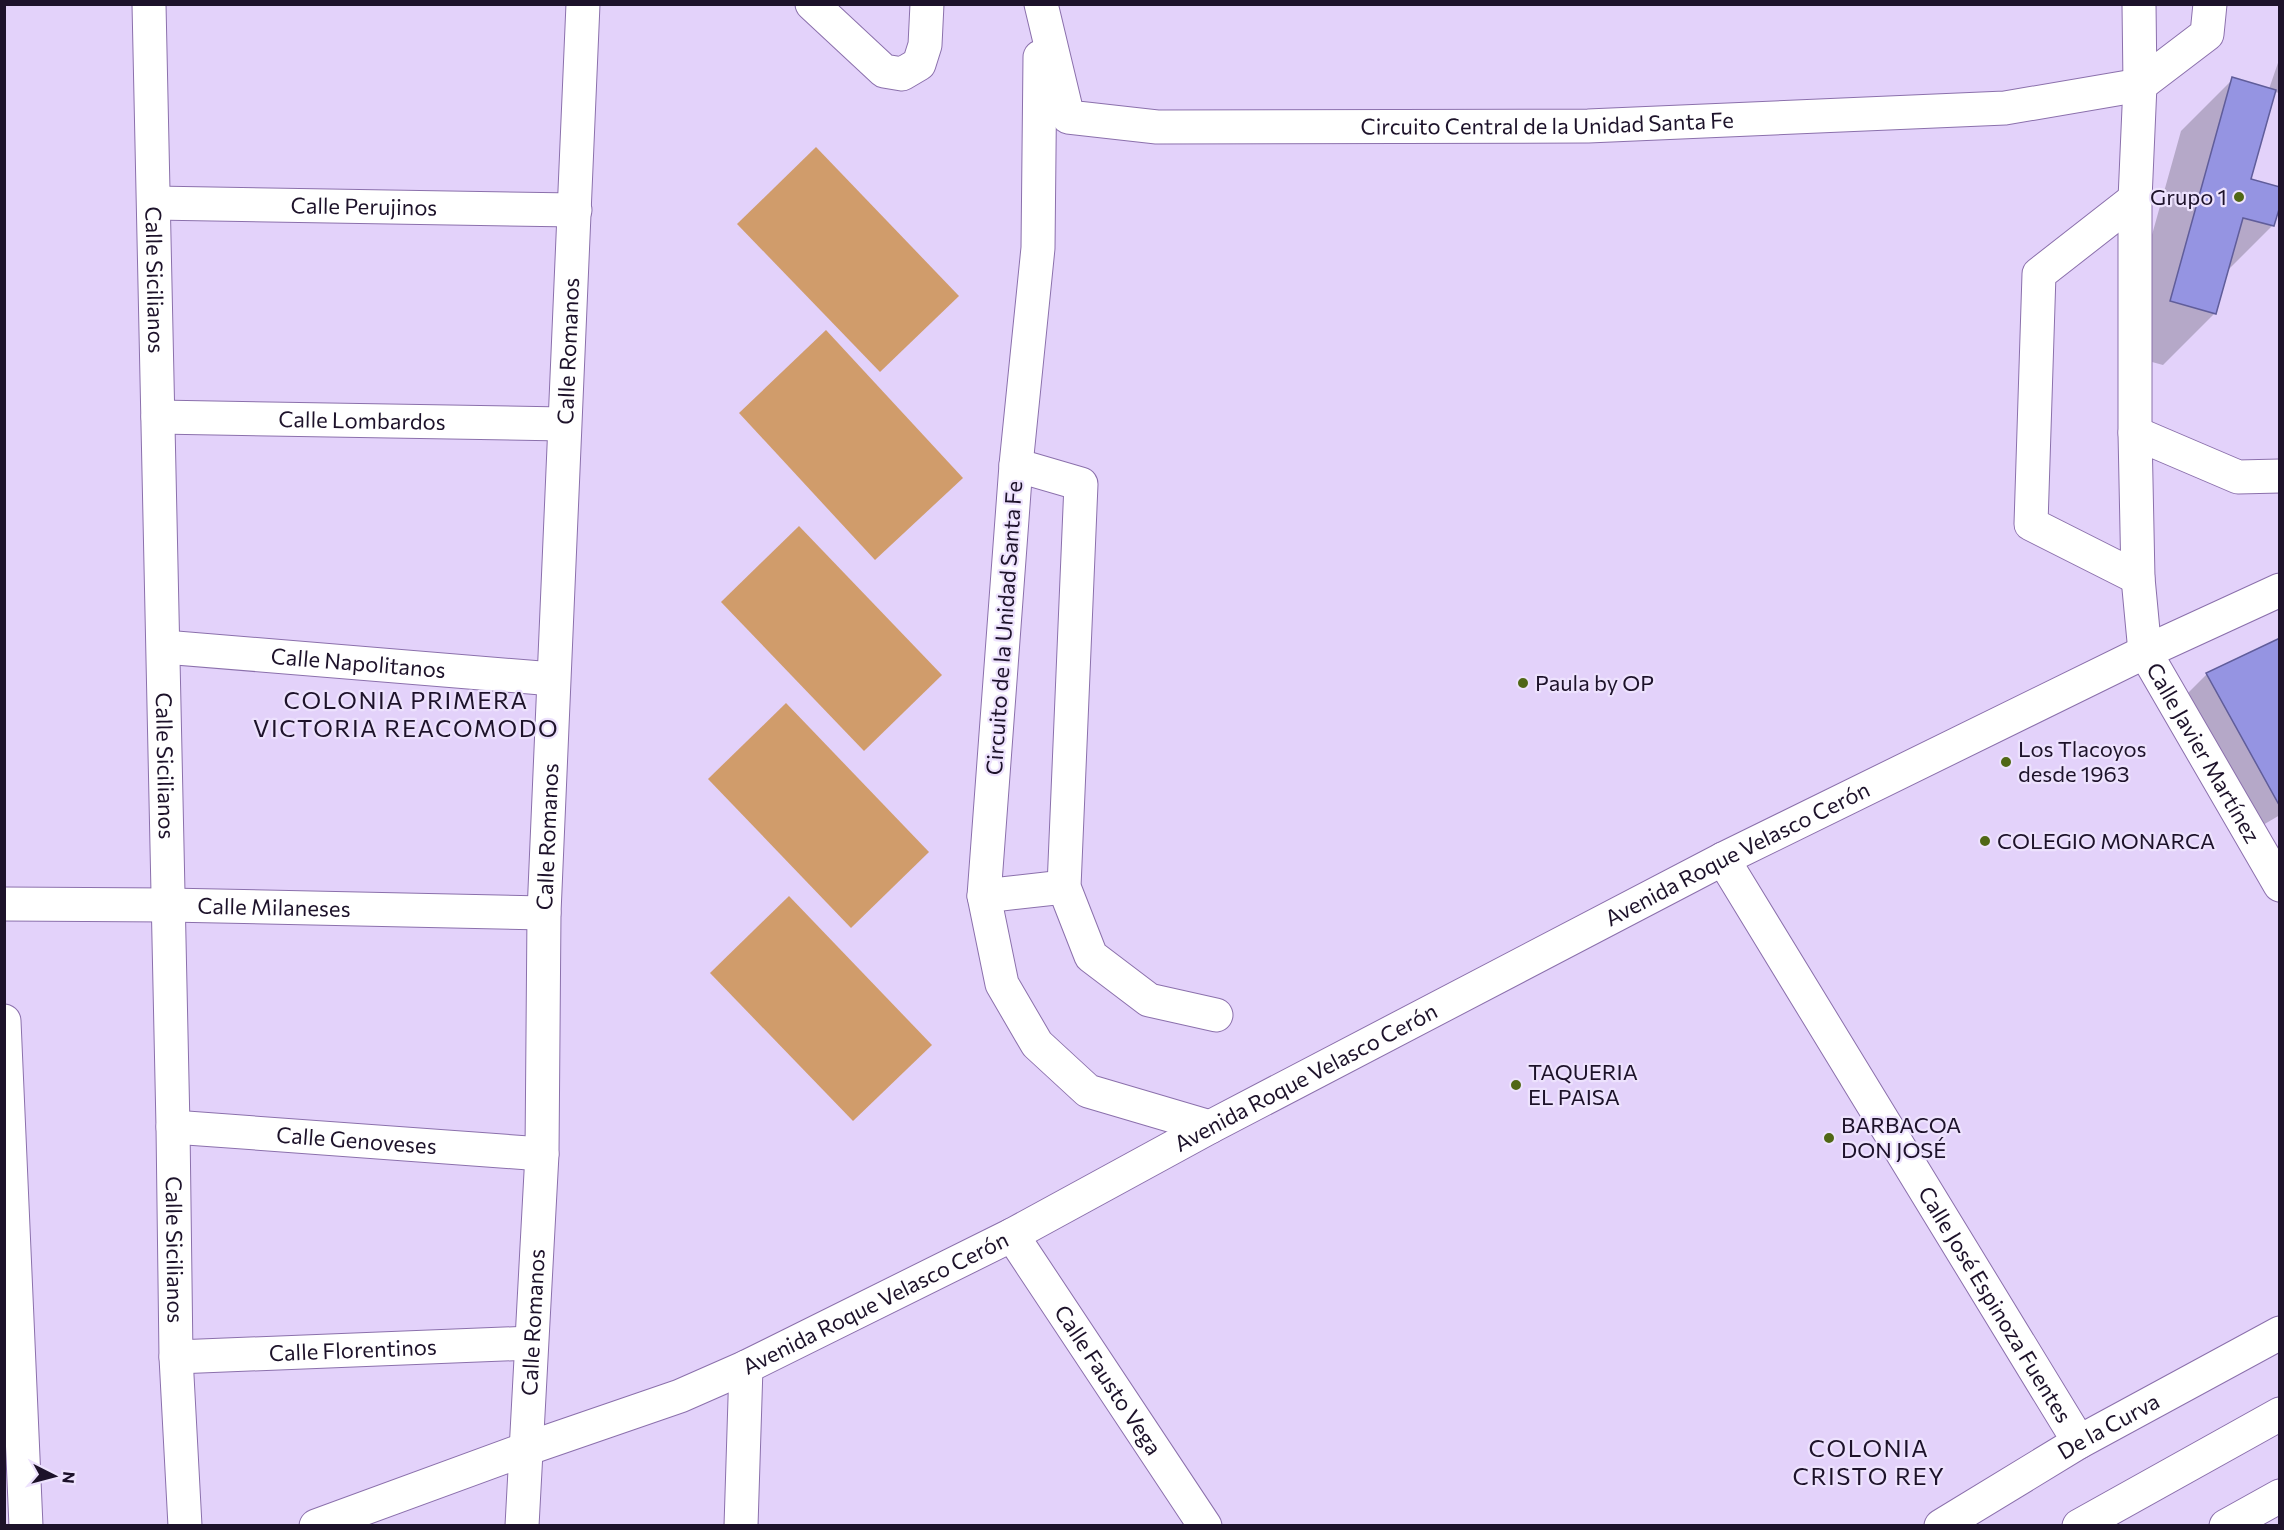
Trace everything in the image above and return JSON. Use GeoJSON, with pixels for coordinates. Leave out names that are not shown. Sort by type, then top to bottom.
{"type":"FeatureCollection","features":[{"type":"Feature","properties":{"kind":"street","name":"Calle Sicilianos"},"geometry":{"type":"LineString","coordinates":[[149,4],[174,1126],[176,1357],[185,1526]]}},
{"type":"Feature","properties":{"kind":"street","name":"Calle Romanos"},"geometry":{"type":"LineString","coordinates":[[522,1526],[542,1154],[544,913],[583,4]]}},
{"type":"Feature","properties":{"kind":"street"},"geometry":{"type":"LineString","coordinates":[[812,4],[884,70],[902,74],[919,64],[925,45],[927,4]]}},
{"type":"Feature","properties":{"kind":"street","name":"Circuito Central de la Unidad Santa Fe"},"geometry":{"type":"LineString","coordinates":[[1040,4],[1068,117],[1157,127],[1599,126],[2005,108],[2140,85]]}},
{"type":"Feature","properties":{"kind":"street","name":"Circuito de la Unidad Santa Fe"},"geometry":{"type":"LineString","coordinates":[[1040,4],[1041,125],[1038,248],[1016,465],[984,896],[1002,984],[1037,1044],[1088,1091],[1210,1127]]}},
{"type":"Feature","properties":{"kind":"street"},"geometry":{"type":"LineString","coordinates":[[2139,4],[2140,85],[2135,199],[2135,433],[2138,578],[2145,652]]}},
{"type":"Feature","properties":{"kind":"street"},"geometry":{"type":"LineString","coordinates":[[2140,85],[2207,34],[2210,4]]}},
{"type":"Feature","properties":{"kind":"street"},"geometry":{"type":"LineString","coordinates":[[2135,199],[2039,274],[2031,524],[2138,578]]}},
{"type":"Feature","properties":{"kind":"street","name":"Calle Perujinos"},"geometry":{"type":"LineString","coordinates":[[154,203],[575,210]]}},
{"type":"Feature","properties":{"kind":"street","name":"Calle Lombardos"},"geometry":{"type":"LineString","coordinates":[[158,417],[564,424]]}},
{"type":"Feature","properties":{"kind":"street"},"geometry":{"type":"LineString","coordinates":[[2135,433],[2238,477],[2280,476]]}},
{"type":"Feature","properties":{"kind":"street"},"geometry":{"type":"LineString","coordinates":[[1016,465],[1081,484],[1064,887],[1091,956],[1149,1000],[1216,1015]]}},
{"type":"Feature","properties":{"kind":"street","name":"Avenida Roque Velasco Cerón"},"geometry":{"type":"LineString","coordinates":[[316,1526],[526,1449],[680,1396],[746,1367],[1012,1235],[1210,1127],[1723,859],[2145,652],[2280,590]]}},
{"type":"Feature","properties":{"kind":"street","name":"Calle Napolitanos"},"geometry":{"type":"LineString","coordinates":[[164,647],[554,679]]}},
{"type":"Feature","properties":{"kind":"street","name":"Calle Javier Martínez"},"geometry":{"type":"LineString","coordinates":[[2145,652],[2280,885]]}},
{"type":"Feature","properties":{"kind":"street","name":"Calle José Espinoza Fuentes"},"geometry":{"type":"LineString","coordinates":[[1723,859],[2079,1442]]}},
{"type":"Feature","properties":{"kind":"street"},"geometry":{"type":"LineString","coordinates":[[984,896],[1064,887]]}},
{"type":"Feature","properties":{"kind":"street","name":"Calle Milaneses"},"geometry":{"type":"LineString","coordinates":[[4,904],[168,904],[544,913]]}},
{"type":"Feature","properties":{"kind":"street"},"geometry":{"type":"LineString","coordinates":[[4,1021],[26,1526]]}},
{"type":"Feature","properties":{"kind":"street","name":"Calle Genoveses"},"geometry":{"type":"LineString","coordinates":[[174,1126],[542,1154]]}},
{"type":"Feature","properties":{"kind":"street","name":"Calle Fausto Vega"},"geometry":{"type":"LineString","coordinates":[[1012,1235],[1205,1526]]}},
{"type":"Feature","properties":{"kind":"street","name":"De la Curva"},"geometry":{"type":"LineString","coordinates":[[1941,1526],[2079,1442],[2280,1333]]}},
{"type":"Feature","properties":{"kind":"street","name":"Calle Florentinos"},"geometry":{"type":"LineString","coordinates":[[176,1357],[531,1343]]}},
{"type":"Feature","properties":{"kind":"street"},"geometry":{"type":"LineString","coordinates":[[741,1526],[746,1367]]}},
{"type":"Feature","properties":{"kind":"street"},"geometry":{"type":"LineString","coordinates":[[2079,1526],[2280,1414]]}},
{"type":"Feature","properties":{"kind":"street"},"geometry":{"type":"LineString","coordinates":[[2226,1526],[2280,1496]]}},
{"type":"Feature","properties":{"kind":"shaded area"},"geometry":{"type":"Polygon","coordinates":[[[816,147],[959,296],[880,372],[737,224],[816,147]]]}},
{"type":"Feature","properties":{"kind":"shaded area"},"geometry":{"type":"Polygon","coordinates":[[[826,330],[963,478],[875,560],[739,413],[826,330]]]}},
{"type":"Feature","properties":{"kind":"shaded area"},"geometry":{"type":"Polygon","coordinates":[[[799,526],[942,675],[864,751],[721,602],[799,526]]]}},
{"type":"Feature","properties":{"kind":"shaded area"},"geometry":{"type":"Polygon","coordinates":[[[786,703],[929,852],[851,928],[708,779],[786,703]]]}},
{"type":"Feature","properties":{"kind":"shaded area"},"geometry":{"type":"Polygon","coordinates":[[[789,896],[932,1045],[853,1121],[710,973],[789,896]]]}},
{"type":"Feature","properties":{"kind":"building","name":"Grupo 1"},"geometry":{"type":"Polygon","coordinates":[[[2232,77],[2276,90],[2251,179],[2280,187],[2280,206],[2274,226],[2243,218],[2216,314],[2170,301],[2232,77]]]}},
{"type":"Feature","properties":{"kind":"building"},"geometry":{"type":"Polygon","coordinates":[[[2280,638],[2280,801],[2278,803],[2206,673],[2280,638]]]}},
{"type":"Feature","properties":{"kind":"place","name":"Grupo 1"},"geometry":{"type":"Point","coordinates":[2239,197]}},
{"type":"Feature","properties":{"kind":"place","name":"Paula by OP"},"geometry":{"type":"Point","coordinates":[1523,683]}},
{"type":"Feature","properties":{"kind":"place","name":"Los Tlacoyos desde 1963"},"geometry":{"type":"Point","coordinates":[2006,762]}},
{"type":"Feature","properties":{"kind":"place","name":"COLEGIO MONARCA"},"geometry":{"type":"Point","coordinates":[1985,841]}},
{"type":"Feature","properties":{"kind":"place","name":"TAQUERIA EL PAISA"},"geometry":{"type":"Point","coordinates":[1516,1085]}},
{"type":"Feature","properties":{"kind":"place","name":"BARBACOA DON JOSÉ"},"geometry":{"type":"Point","coordinates":[1829,1138]}},
{"type":"Feature","properties":{"kind":"district","name":"COLONIA PRIMERA VICTORIA REACOMODO"},"geometry":{"type":"Point","coordinates":[406,715]}},
{"type":"Feature","properties":{"kind":"district","name":"COLONIA CRISTO REY"},"geometry":{"type":"Point","coordinates":[1869,1463]}}]}
